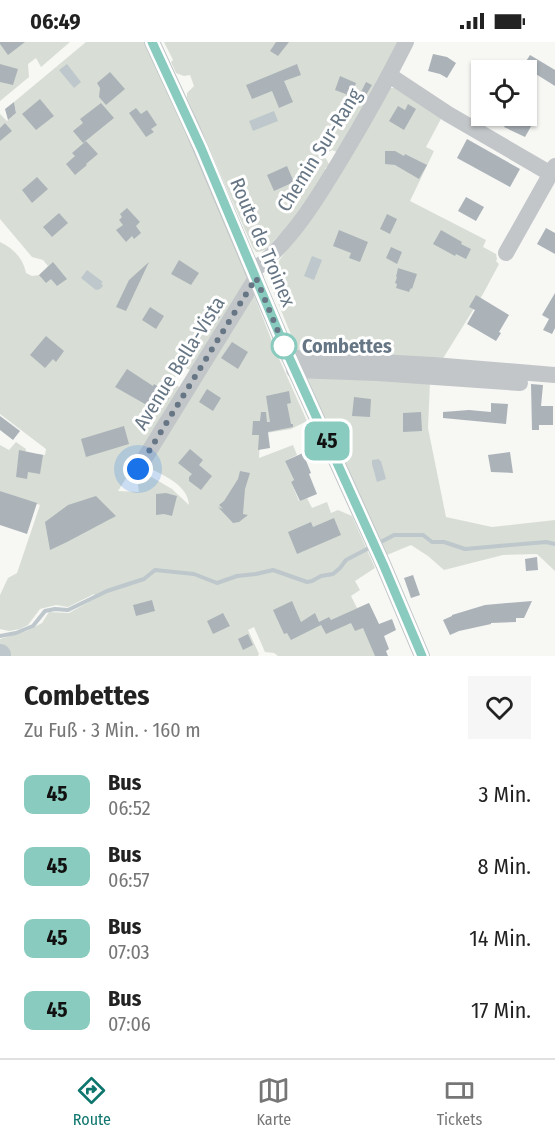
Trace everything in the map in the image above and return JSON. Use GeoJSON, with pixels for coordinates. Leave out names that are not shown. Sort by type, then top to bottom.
{"type":"FeatureCollection","features":[{"type":"Feature","properties":{"kind":"street","name":"Route de Troinex"},"geometry":{"type":"LineString","coordinates":[[152,42],[183,108],[291,364],[383,564],[422,656]]}},
{"type":"Feature","properties":{"kind":"street","name":"Chemin Sur-Rang"},"geometry":{"type":"LineString","coordinates":[[254,275],[318,197],[370,111],[406,42]]}},
{"type":"Feature","properties":{"kind":"street"},"geometry":{"type":"LineString","coordinates":[[389,75],[448,114],[553,170],[506,253]]}},
{"type":"Feature","properties":{"kind":"street","name":"Avenue Bella-Vista"},"geometry":{"type":"LineString","coordinates":[[138,469],[254,275]]}},
{"type":"Feature","properties":{"kind":"street"},"geometry":{"type":"LineString","coordinates":[[291,364],[305,357],[555,375]]}},
{"type":"Feature","properties":{"kind":"street"},"geometry":{"type":"LineString","coordinates":[[291,364],[377,373],[520,383]]}},
{"type":"Feature","properties":{"kind":"shaded area"},"geometry":{"type":"Polygon","coordinates":[[[0,42],[70,42],[41,67],[36,58],[28,64],[29,77],[0,101],[0,42]]]}},
{"type":"Feature","properties":{"kind":"shaded area"},"geometry":{"type":"Polygon","coordinates":[[[86,42],[144,42],[183,125],[247,275],[246,288],[192,371],[182,366],[172,382],[182,389],[139,459],[128,464],[130,472],[118,491],[139,492],[137,478],[148,475],[172,489],[189,505],[188,498],[179,486],[147,467],[254,295],[276,352],[307,421],[291,429],[260,434],[259,458],[293,445],[297,455],[285,461],[294,480],[291,482],[299,501],[307,498],[312,508],[327,502],[331,513],[338,510],[352,516],[375,568],[355,581],[360,590],[351,596],[357,608],[369,603],[384,636],[380,656],[278,656],[265,652],[254,627],[248,630],[258,656],[0,656],[0,639],[27,631],[42,623],[49,612],[69,613],[96,598],[94,594],[68,607],[56,605],[40,609],[28,625],[20,629],[9,631],[0,629],[0,595],[8,578],[17,573],[40,505],[0,491],[0,445],[9,450],[16,442],[26,449],[25,457],[36,458],[37,454],[45,455],[46,449],[0,414],[0,242],[17,254],[26,273],[32,276],[39,275],[48,266],[43,260],[32,257],[0,219],[0,114],[7,121],[16,113],[14,102],[86,42]]]}},
{"type":"Feature","properties":{"kind":"shaded area"},"geometry":{"type":"Polygon","coordinates":[[[164,42],[399,42],[339,153],[332,150],[324,155],[330,166],[325,168],[328,174],[285,233],[277,237],[265,250],[256,252],[187,98],[187,93],[194,86],[190,75],[184,76],[176,73],[171,62],[173,60],[164,42]]]}},
{"type":"Feature","properties":{"kind":"shaded area"},"geometry":{"type":"Polygon","coordinates":[[[67,64],[81,82],[74,88],[59,70],[67,64]]]}},
{"type":"Feature","properties":{"kind":"shaded area"},"geometry":{"type":"Polygon","coordinates":[[[388,88],[396,88],[442,117],[426,147],[434,151],[410,201],[486,240],[483,247],[496,254],[496,261],[499,264],[442,360],[297,349],[268,279],[334,185],[388,88]]]}},
{"type":"Feature","properties":{"kind":"shaded area"},"geometry":{"type":"Polygon","coordinates":[[[274,111],[278,121],[253,131],[249,121],[274,111]]]}},
{"type":"Feature","properties":{"kind":"shaded area"},"geometry":{"type":"Polygon","coordinates":[[[312,256],[322,260],[314,280],[304,276],[312,256]]]}},
{"type":"Feature","properties":{"kind":"shaded area"},"geometry":{"type":"Polygon","coordinates":[[[87,270],[103,282],[100,289],[96,290],[81,278],[87,270]]]}},
{"type":"Feature","properties":{"kind":"shaded area"},"geometry":{"type":"Polygon","coordinates":[[[304,375],[430,382],[428,428],[446,517],[492,527],[555,520],[555,571],[537,554],[503,555],[444,570],[411,545],[387,555],[304,375]]]}},
{"type":"Feature","properties":{"kind":"shaded area"},"geometry":{"type":"Polygon","coordinates":[[[379,459],[386,479],[377,482],[372,460],[379,459]]]}},
{"type":"Feature","properties":{"kind":"building"},"geometry":{"type":"Polygon","coordinates":[[[0,42],[25,42],[8,55],[0,42]]]}},
{"type":"Feature","properties":{"kind":"building"},"geometry":{"type":"Polygon","coordinates":[[[276,42],[289,42],[278,56],[270,51],[276,42]]]}},
{"type":"Feature","properties":{"kind":"building"},"geometry":{"type":"Polygon","coordinates":[[[433,54],[447,57],[456,63],[447,78],[428,71],[433,54]]]}},
{"type":"Feature","properties":{"kind":"building"},"geometry":{"type":"Polygon","coordinates":[[[530,55],[555,70],[555,86],[537,75],[537,60],[527,60],[530,55]]]}},
{"type":"Feature","properties":{"kind":"building"},"geometry":{"type":"Polygon","coordinates":[[[0,64],[18,69],[13,85],[0,82],[0,64]]]}},
{"type":"Feature","properties":{"kind":"building"},"geometry":{"type":"Polygon","coordinates":[[[297,64],[301,75],[284,81],[293,102],[279,108],[272,91],[252,99],[246,85],[297,64]]]}},
{"type":"Feature","properties":{"kind":"building"},"geometry":{"type":"Polygon","coordinates":[[[110,72],[125,89],[106,105],[99,97],[100,88],[97,83],[110,72]]]}},
{"type":"Feature","properties":{"kind":"building"},"geometry":{"type":"Polygon","coordinates":[[[340,76],[356,83],[351,96],[335,90],[340,76]]]}},
{"type":"Feature","properties":{"kind":"building"},"geometry":{"type":"Polygon","coordinates":[[[366,82],[372,85],[366,95],[361,92],[366,82]]]}},
{"type":"Feature","properties":{"kind":"building"},"geometry":{"type":"Polygon","coordinates":[[[40,99],[54,116],[36,130],[22,114],[40,99]]]}},
{"type":"Feature","properties":{"kind":"building"},"geometry":{"type":"Polygon","coordinates":[[[14,102],[16,113],[8,120],[5,109],[14,102]]]}},
{"type":"Feature","properties":{"kind":"building"},"geometry":{"type":"Polygon","coordinates":[[[101,103],[114,118],[83,143],[73,131],[83,123],[80,119],[101,103]]]}},
{"type":"Feature","properties":{"kind":"building"},"geometry":{"type":"Polygon","coordinates":[[[408,104],[416,109],[404,130],[389,121],[398,106],[405,110],[408,104]]]}},
{"type":"Feature","properties":{"kind":"building"},"geometry":{"type":"Polygon","coordinates":[[[136,108],[141,114],[147,110],[157,125],[151,129],[154,132],[146,137],[129,113],[136,108]]]}},
{"type":"Feature","properties":{"kind":"building"},"geometry":{"type":"Polygon","coordinates":[[[5,123],[12,131],[0,141],[0,128],[5,123]]]}},
{"type":"Feature","properties":{"kind":"building"},"geometry":{"type":"Polygon","coordinates":[[[505,126],[531,126],[525,137],[505,126]]]}},
{"type":"Feature","properties":{"kind":"building"},"geometry":{"type":"Polygon","coordinates":[[[467,139],[520,169],[510,187],[457,158],[467,139]]]}},
{"type":"Feature","properties":{"kind":"building"},"geometry":{"type":"Polygon","coordinates":[[[86,141],[98,154],[75,175],[66,164],[75,156],[72,153],[86,141]]]}},
{"type":"Feature","properties":{"kind":"building"},"geometry":{"type":"Polygon","coordinates":[[[385,151],[395,151],[404,156],[405,154],[427,165],[419,179],[395,165],[385,164],[385,151]]]}},
{"type":"Feature","properties":{"kind":"building"},"geometry":{"type":"Polygon","coordinates":[[[287,166],[294,182],[274,191],[267,175],[287,166]]]}},
{"type":"Feature","properties":{"kind":"building"},"geometry":{"type":"Polygon","coordinates":[[[37,177],[48,189],[32,203],[22,190],[37,177]]]}},
{"type":"Feature","properties":{"kind":"building"},"geometry":{"type":"Polygon","coordinates":[[[466,197],[484,207],[476,221],[458,211],[466,197]]]}},
{"type":"Feature","properties":{"kind":"building"},"geometry":{"type":"Polygon","coordinates":[[[127,208],[140,222],[136,226],[141,233],[134,239],[132,236],[126,242],[116,230],[123,225],[119,220],[122,217],[120,214],[127,208]]]}},
{"type":"Feature","properties":{"kind":"building"},"geometry":{"type":"Polygon","coordinates":[[[59,213],[68,223],[52,237],[43,227],[59,213]]]}},
{"type":"Feature","properties":{"kind":"building"},"geometry":{"type":"Polygon","coordinates":[[[387,214],[397,219],[390,234],[380,229],[387,214]]]}},
{"type":"Feature","properties":{"kind":"building"},"geometry":{"type":"Polygon","coordinates":[[[546,228],[555,233],[555,254],[537,244],[546,228]]]}},
{"type":"Feature","properties":{"kind":"building"},"geometry":{"type":"Polygon","coordinates":[[[339,230],[368,242],[360,262],[349,258],[351,253],[333,246],[339,230]]]}},
{"type":"Feature","properties":{"kind":"building"},"geometry":{"type":"Polygon","coordinates":[[[441,230],[471,249],[466,259],[456,254],[455,256],[433,244],[441,230]]]}},
{"type":"Feature","properties":{"kind":"building"},"geometry":{"type":"Polygon","coordinates":[[[391,247],[402,252],[397,264],[386,258],[391,247]]]}},
{"type":"Feature","properties":{"kind":"building"},"geometry":{"type":"Polygon","coordinates":[[[179,260],[199,273],[191,285],[171,274],[179,260]]]}},
{"type":"Feature","properties":{"kind":"building"},"geometry":{"type":"Polygon","coordinates":[[[53,262],[67,279],[57,286],[51,279],[46,283],[39,275],[53,262]]]}},
{"type":"Feature","properties":{"kind":"building"},"geometry":{"type":"Polygon","coordinates":[[[149,262],[126,311],[116,307],[129,280],[149,262]]]}},
{"type":"Feature","properties":{"kind":"building"},"geometry":{"type":"Polygon","coordinates":[[[398,268],[417,274],[409,292],[396,288],[398,268]]]}},
{"type":"Feature","properties":{"kind":"building"},"geometry":{"type":"Polygon","coordinates":[[[555,293],[555,328],[552,334],[543,330],[549,319],[542,315],[555,293]]]}},
{"type":"Feature","properties":{"kind":"building"},"geometry":{"type":"Polygon","coordinates":[[[476,295],[509,315],[496,341],[467,324],[475,310],[469,307],[476,295]]]}},
{"type":"Feature","properties":{"kind":"building"},"geometry":{"type":"Polygon","coordinates":[[[150,307],[164,316],[156,329],[142,320],[150,307]]]}},
{"type":"Feature","properties":{"kind":"building"},"geometry":{"type":"Polygon","coordinates":[[[212,312],[220,317],[213,327],[205,322],[212,312]]]}},
{"type":"Feature","properties":{"kind":"building"},"geometry":{"type":"Polygon","coordinates":[[[46,336],[64,351],[56,362],[53,359],[45,368],[30,355],[46,336]]]}},
{"type":"Feature","properties":{"kind":"building"},"geometry":{"type":"Polygon","coordinates":[[[232,342],[248,352],[238,369],[221,358],[232,342]]]}},
{"type":"Feature","properties":{"kind":"building"},"geometry":{"type":"Polygon","coordinates":[[[127,369],[171,395],[159,412],[115,387],[127,369]]]}},
{"type":"Feature","properties":{"kind":"building"},"geometry":{"type":"Polygon","coordinates":[[[531,384],[543,385],[541,406],[553,406],[553,425],[539,425],[539,430],[532,430],[531,384]]]}},
{"type":"Feature","properties":{"kind":"building"},"geometry":{"type":"Polygon","coordinates":[[[207,389],[221,398],[213,411],[199,402],[207,389]]]}},
{"type":"Feature","properties":{"kind":"building"},"geometry":{"type":"Polygon","coordinates":[[[289,391],[291,403],[287,404],[293,427],[268,432],[270,448],[258,450],[259,435],[252,435],[253,421],[260,421],[261,412],[266,412],[267,422],[270,422],[266,396],[289,391]]]}},
{"type":"Feature","properties":{"kind":"building"},"geometry":{"type":"Polygon","coordinates":[[[354,397],[371,399],[370,417],[352,416],[354,397]]]}},
{"type":"Feature","properties":{"kind":"building"},"geometry":{"type":"Polygon","coordinates":[[[491,403],[508,404],[506,424],[443,418],[443,412],[469,410],[491,412],[491,403]]]}},
{"type":"Feature","properties":{"kind":"building"},"geometry":{"type":"Polygon","coordinates":[[[421,412],[422,431],[403,432],[403,413],[421,412]]]}},
{"type":"Feature","properties":{"kind":"building"},"geometry":{"type":"Polygon","coordinates":[[[0,416],[20,431],[13,440],[0,430],[0,416]]]}},
{"type":"Feature","properties":{"kind":"building"},"geometry":{"type":"Polygon","coordinates":[[[124,426],[129,444],[86,457],[81,439],[124,426]]]}},
{"type":"Feature","properties":{"kind":"building"},"geometry":{"type":"Polygon","coordinates":[[[190,449],[203,460],[199,465],[212,476],[201,490],[189,481],[192,474],[178,463],[190,449]]]}},
{"type":"Feature","properties":{"kind":"building"},"geometry":{"type":"Polygon","coordinates":[[[19,450],[43,455],[40,474],[28,472],[27,479],[16,477],[19,450]]]}},
{"type":"Feature","properties":{"kind":"building"},"geometry":{"type":"Polygon","coordinates":[[[510,452],[513,473],[491,472],[488,455],[510,452]]]}},
{"type":"Feature","properties":{"kind":"building"},"geometry":{"type":"Polygon","coordinates":[[[303,453],[317,494],[300,501],[285,461],[303,453]]]}},
{"type":"Feature","properties":{"kind":"building"},"geometry":{"type":"Polygon","coordinates":[[[240,471],[250,473],[245,489],[243,514],[248,515],[239,522],[233,523],[218,507],[223,509],[219,505],[238,479],[240,471]]]}},
{"type":"Feature","properties":{"kind":"building"},"geometry":{"type":"Polygon","coordinates":[[[0,491],[37,503],[27,534],[0,525],[0,491]]]}},
{"type":"Feature","properties":{"kind":"building"},"geometry":{"type":"Polygon","coordinates":[[[166,493],[177,496],[172,516],[156,515],[156,494],[166,493]]]}},
{"type":"Feature","properties":{"kind":"building"},"geometry":{"type":"Polygon","coordinates":[[[96,496],[116,516],[50,550],[45,522],[68,505],[96,496]]]}},
{"type":"Feature","properties":{"kind":"building"},"geometry":{"type":"Polygon","coordinates":[[[334,518],[341,535],[297,554],[288,532],[311,522],[313,527],[334,518]]]}},
{"type":"Feature","properties":{"kind":"building"},"geometry":{"type":"Polygon","coordinates":[[[537,557],[538,570],[526,571],[525,559],[537,557]]]}},
{"type":"Feature","properties":{"kind":"building"},"geometry":{"type":"Polygon","coordinates":[[[413,575],[420,595],[411,598],[404,578],[413,575]]]}},
{"type":"Feature","properties":{"kind":"building"},"geometry":{"type":"Polygon","coordinates":[[[152,600],[155,611],[136,616],[133,605],[152,600]]]}},
{"type":"Feature","properties":{"kind":"building"},"geometry":{"type":"Polygon","coordinates":[[[292,601],[301,622],[315,613],[319,622],[329,617],[331,620],[369,603],[379,624],[392,619],[396,630],[384,636],[389,649],[386,651],[388,656],[375,656],[363,628],[355,631],[351,623],[326,634],[321,625],[291,640],[287,633],[284,634],[273,610],[292,601]]]}},
{"type":"Feature","properties":{"kind":"building"},"geometry":{"type":"Polygon","coordinates":[[[532,601],[524,618],[516,618],[516,622],[491,623],[450,635],[443,620],[485,605],[532,601]]]}},
{"type":"Feature","properties":{"kind":"building"},"geometry":{"type":"Polygon","coordinates":[[[223,613],[230,626],[213,634],[207,621],[223,613]]]}},
{"type":"Feature","properties":{"kind":"building"},"geometry":{"type":"Polygon","coordinates":[[[248,634],[253,645],[243,650],[238,639],[248,634]]]}},
{"type":"Feature","properties":{"kind":"waterway"},"geometry":{"type":"LineString","coordinates":[[379,543],[394,535],[423,535],[432,542],[444,542],[465,549],[546,542],[555,544]]}},
{"type":"Feature","properties":{"kind":"waterway"},"geometry":{"type":"LineString","coordinates":[[0,636],[33,626],[45,611],[68,610],[107,591],[144,579],[155,570],[194,574],[217,583],[237,576],[273,570],[307,582],[333,574],[346,560],[369,548]]}},
{"type":"Feature","properties":{"kind":"bus line","name":"45"},"geometry":{"type":"LineString","coordinates":[[152,42],[201,148],[289,357],[422,656]]}},
{"type":"Feature","properties":{"kind":"place","name":"Combettes"},"geometry":{"type":"Point","coordinates":[284,346]}},
{"type":"Feature","properties":{"kind":"route"},"geometry":{"type":"LineString","coordinates":[[138,469],[256,278],[284,346]]}}]}
